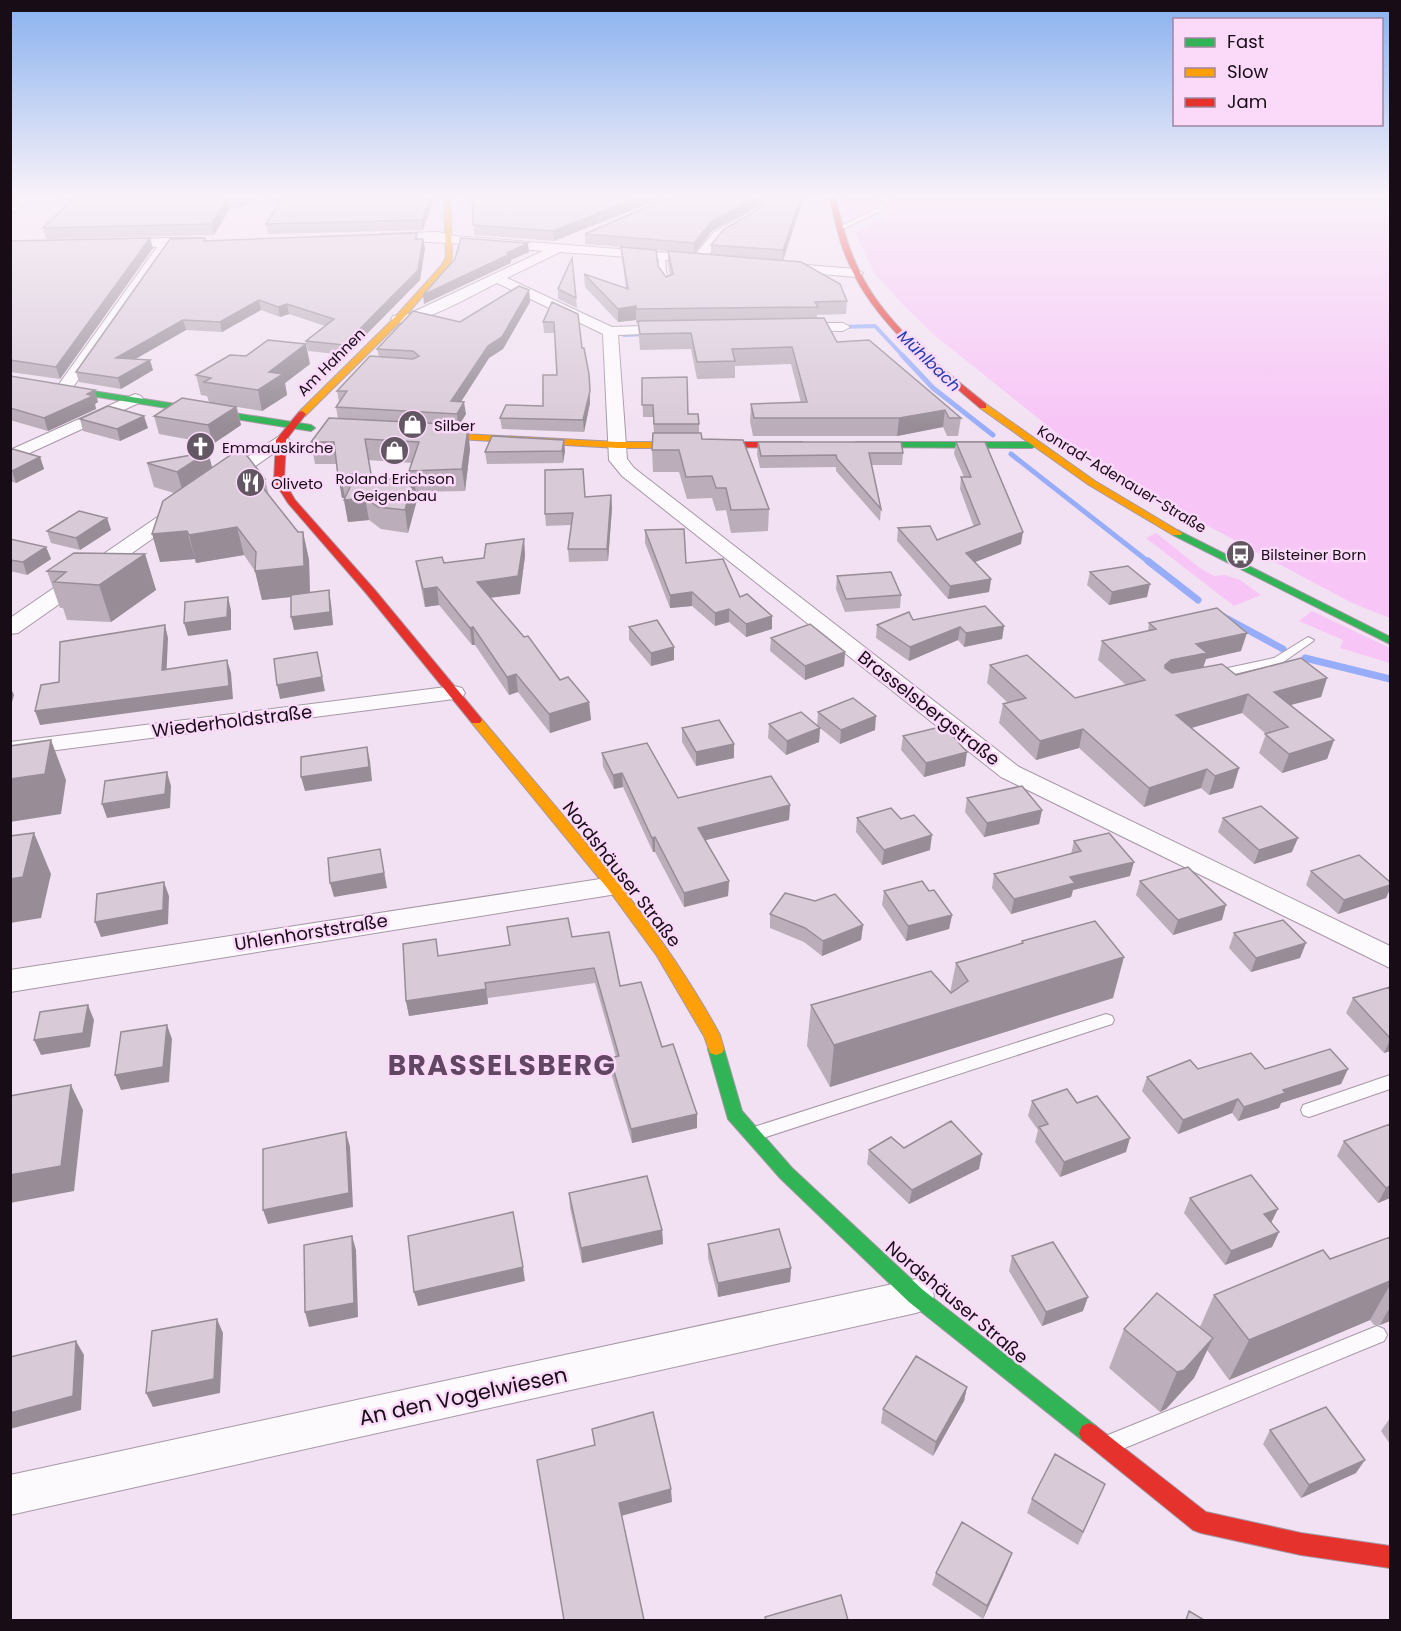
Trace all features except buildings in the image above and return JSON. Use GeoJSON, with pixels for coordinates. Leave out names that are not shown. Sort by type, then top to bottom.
{"type":"FeatureCollection","features":[{"type":"Feature","properties":{"kind":"street"},"geometry":{"type":"LineString","coordinates":[[65,387],[144,273]]}},
{"type":"Feature","properties":{"kind":"street","name":"Am Hahnen"},"geometry":{"type":"LineString","coordinates":[[286,433],[359,363],[439,273]]}},
{"type":"Feature","properties":{"kind":"street"},"geometry":{"type":"LineString","coordinates":[[398,318],[412,318],[506,273]]}},
{"type":"Feature","properties":{"kind":"street","name":"Konrad-Adenauer-Straße"},"geometry":{"type":"LineString","coordinates":[[856,273],[878,307],[892,322],[954,382],[1032,445],[1126,505],[1195,543],[1390,641]]}},
{"type":"Feature","properties":{"kind":"street"},"geometry":{"type":"LineString","coordinates":[[496,278],[610,332],[626,329],[683,328]]}},
{"type":"Feature","properties":{"kind":"street"},"geometry":{"type":"LineString","coordinates":[[786,327],[843,327]]}},
{"type":"Feature","properties":{"kind":"street","name":"Brasselsbergstraße"},"geometry":{"type":"LineString","coordinates":[[610,332],[618,460],[628,472],[1010,772],[1390,958]]}},
{"type":"Feature","properties":{"kind":"street"},"geometry":{"type":"LineString","coordinates":[[10,380],[135,399],[286,433],[330,430]]}},
{"type":"Feature","properties":{"kind":"street"},"geometry":{"type":"LineString","coordinates":[[10,457],[135,399]]}},
{"type":"Feature","properties":{"kind":"street"},"geometry":{"type":"LineString","coordinates":[[10,628],[199,497],[286,433]]}},
{"type":"Feature","properties":{"kind":"street","name":"Nordshäuser Straße"},"geometry":{"type":"LineString","coordinates":[[286,433],[279,481],[291,501],[454,693],[613,886],[662,952],[712,1035],[734,1114],[786,1173],[916,1296],[1201,1522],[1301,1544],[1390,1557]]}},
{"type":"Feature","properties":{"kind":"street"},"geometry":{"type":"LineString","coordinates":[[414,434],[618,445],[819,445]]}},
{"type":"Feature","properties":{"kind":"street"},"geometry":{"type":"LineString","coordinates":[[843,445],[1032,445]]}},
{"type":"Feature","properties":{"kind":"street","name":"Wiederholdstraße"},"geometry":{"type":"LineString","coordinates":[[10,749],[454,693]]}},
{"type":"Feature","properties":{"kind":"street","name":"Uhlenhorststraße"},"geometry":{"type":"LineString","coordinates":[[10,981],[613,886]]}},
{"type":"Feature","properties":{"kind":"street","name":"An den Vogelwiesen"},"geometry":{"type":"LineString","coordinates":[[10,1495],[916,1296]]}},
{"type":"Feature","properties":{"kind":"lane"},"geometry":{"type":"LineString","coordinates":[[662,273],[667,286]]}},
{"type":"Feature","properties":{"kind":"lane"},"geometry":{"type":"LineString","coordinates":[[1205,677],[1278,661],[1308,640]]}},
{"type":"Feature","properties":{"kind":"lane"},"geometry":{"type":"LineString","coordinates":[[752,1135],[1106,1020]]}},
{"type":"Feature","properties":{"kind":"lane"},"geometry":{"type":"LineString","coordinates":[[1309,1110],[1390,1082]]}},
{"type":"Feature","properties":{"kind":"lane"},"geometry":{"type":"LineString","coordinates":[[1105,1446],[1377,1335]]}},
{"type":"Feature","properties":{"kind":"shaded area"},"geometry":{"type":"Polygon","coordinates":[[[1390,273],[1390,618],[1352,603],[1195,519],[1068,442],[933,334],[875,274],[1390,273]]]}},
{"type":"Feature","properties":{"kind":"shaded area"},"geometry":{"type":"Polygon","coordinates":[[[1156,533],[1200,568],[1214,576],[1225,575],[1240,580],[1261,595],[1234,606],[1146,538],[1156,533]]]}},
{"type":"Feature","properties":{"kind":"shaded area"},"geometry":{"type":"Polygon","coordinates":[[[1312,611],[1390,648],[1390,663],[1340,648],[1343,640],[1299,621],[1312,611]]]}},
{"type":"Feature","properties":{"kind":"waterway","name":"Mühlbach"},"geometry":{"type":"LineString","coordinates":[[840,327],[875,326],[904,357]]}},
{"type":"Feature","properties":{"kind":"waterway","name":"Mühlbach"},"geometry":{"type":"LineString","coordinates":[[624,335],[648,334]]}},
{"type":"Feature","properties":{"kind":"waterway","name":"Mühlbach"},"geometry":{"type":"LineString","coordinates":[[902,355],[933,388],[993,435]]}},
{"type":"Feature","properties":{"kind":"waterway","name":"Mühlbach"},"geometry":{"type":"LineString","coordinates":[[1011,454],[1150,563]]}},
{"type":"Feature","properties":{"kind":"waterway","name":"Mühlbach"},"geometry":{"type":"LineString","coordinates":[[1148,561],[1198,600]]}},
{"type":"Feature","properties":{"kind":"waterway","name":"Mühlbach"},"geometry":{"type":"LineString","coordinates":[[1224,617],[1283,649]]}},
{"type":"Feature","properties":{"kind":"waterway","name":"Mühlbach"},"geometry":{"type":"LineString","coordinates":[[1305,658],[1390,679]]}},
{"type":"Feature","properties":{"kind":"traffic: fast"},"geometry":{"type":"LineString","coordinates":[[10,380],[311,428]]}},
{"type":"Feature","properties":{"kind":"traffic: fast"},"geometry":{"type":"LineString","coordinates":[[857,445],[1032,445]]}},
{"type":"Feature","properties":{"kind":"traffic: fast"},"geometry":{"type":"LineString","coordinates":[[1177,533],[1390,641]]}},
{"type":"Feature","properties":{"kind":"traffic: fast"},"geometry":{"type":"LineString","coordinates":[[716,1049],[734,1114],[786,1173],[916,1296],[1089,1433]]}},
{"type":"Feature","properties":{"kind":"traffic: slow"},"geometry":{"type":"LineString","coordinates":[[302,414],[398,319],[439,273]]}},
{"type":"Feature","properties":{"kind":"traffic: slow"},"geometry":{"type":"LineString","coordinates":[[983,406],[1092,483],[1177,533]]}},
{"type":"Feature","properties":{"kind":"traffic: slow"},"geometry":{"type":"LineString","coordinates":[[425,435],[618,445],[726,445]]}},
{"type":"Feature","properties":{"kind":"traffic: slow"},"geometry":{"type":"LineString","coordinates":[[476,720],[613,886],[662,952],[712,1035],[716,1049]]}},
{"type":"Feature","properties":{"kind":"traffic: jam"},"geometry":{"type":"LineString","coordinates":[[857,273],[879,308],[894,326],[983,406]]}},
{"type":"Feature","properties":{"kind":"traffic: jam"},"geometry":{"type":"LineString","coordinates":[[302,414],[281,440],[279,481],[291,501],[370,591],[476,720]]}},
{"type":"Feature","properties":{"kind":"traffic: jam"},"geometry":{"type":"LineString","coordinates":[[726,445],[802,445]]}},
{"type":"Feature","properties":{"kind":"traffic: jam"},"geometry":{"type":"LineString","coordinates":[[1089,1433],[1201,1522],[1301,1544],[1390,1557]]}},
{"type":"Feature","properties":{"kind":"place","name":"Silber"},"geometry":{"type":"Point","coordinates":[413,425]}},
{"type":"Feature","properties":{"kind":"place","name":"Emmauskirche"},"geometry":{"type":"Point","coordinates":[201,447]}},
{"type":"Feature","properties":{"kind":"place","name":"Roland Erichson Geigenbau"},"geometry":{"type":"Point","coordinates":[395,451]}},
{"type":"Feature","properties":{"kind":"place","name":"Oliveto"},"geometry":{"type":"Point","coordinates":[250,483]}},
{"type":"Feature","properties":{"kind":"place","name":"Bilsteiner Born"},"geometry":{"type":"Point","coordinates":[1240,554]}},
{"type":"Feature","properties":{"kind":"district","name":"BRASSELSBERG"},"geometry":{"type":"Point","coordinates":[502,1065]}}]}
